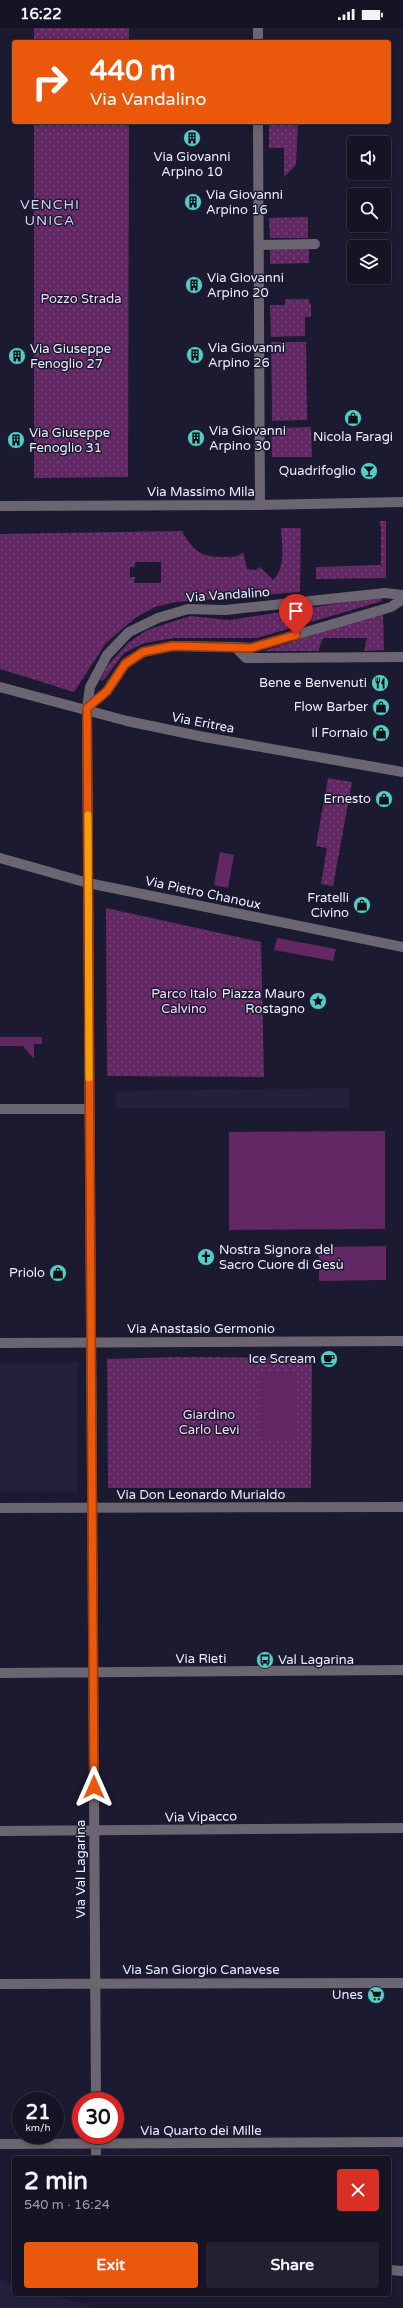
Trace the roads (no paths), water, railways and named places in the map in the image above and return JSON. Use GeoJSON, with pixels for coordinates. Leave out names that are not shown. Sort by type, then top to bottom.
{"type":"FeatureCollection","features":[{"type":"Feature","properties":{"kind":"street"},"geometry":{"type":"LineString","coordinates":[[258,28],[258,40]]}},
{"type":"Feature","properties":{"kind":"street"},"geometry":{"type":"LineString","coordinates":[[258,124],[260,505]]}},
{"type":"Feature","properties":{"kind":"street"},"geometry":{"type":"LineString","coordinates":[[259,245],[315,244]]}},
{"type":"Feature","properties":{"kind":"street","name":"Via Massimo Mila"},"geometry":{"type":"LineString","coordinates":[[0,506],[260,505],[403,502]]}},
{"type":"Feature","properties":{"kind":"street","name":"Via Vandalino"},"geometry":{"type":"LineString","coordinates":[[87,708],[90,686],[107,655],[129,632],[158,618],[188,609],[225,610],[385,592],[403,595]]}},
{"type":"Feature","properties":{"kind":"street"},"geometry":{"type":"LineString","coordinates":[[87,708],[107,691],[125,664],[143,652],[173,646],[251,648],[391,607],[403,599]]}},
{"type":"Feature","properties":{"kind":"street"},"geometry":{"type":"LineString","coordinates":[[235,648],[246,658],[403,657]]}},
{"type":"Feature","properties":{"kind":"street","name":"Via Eritrea"},"geometry":{"type":"LineString","coordinates":[[0,687],[87,708],[127,721],[204,737],[403,772]]}},
{"type":"Feature","properties":{"kind":"street","name":"Via Val Lagarina"},"geometry":{"type":"LineString","coordinates":[[87,708],[96,2092]]}},
{"type":"Feature","properties":{"kind":"street","name":"Via Pietro Chanoux"},"geometry":{"type":"LineString","coordinates":[[0,858],[88,883],[403,947]]}},
{"type":"Feature","properties":{"kind":"street"},"geometry":{"type":"LineString","coordinates":[[0,1109],[89,1109]]}},
{"type":"Feature","properties":{"kind":"street","name":"Via Anastasio Germonio"},"geometry":{"type":"LineString","coordinates":[[0,1343],[403,1341]]}},
{"type":"Feature","properties":{"kind":"street","name":"Via Don Leonardo Murialdo"},"geometry":{"type":"LineString","coordinates":[[0,1508],[403,1507]]}},
{"type":"Feature","properties":{"kind":"street","name":"Via Rieti"},"geometry":{"type":"LineString","coordinates":[[0,1673],[403,1670]]}},
{"type":"Feature","properties":{"kind":"street","name":"Via Vipacco"},"geometry":{"type":"LineString","coordinates":[[0,1832],[403,1828]]}},
{"type":"Feature","properties":{"kind":"street","name":"Via San Giorgio Canavese"},"geometry":{"type":"LineString","coordinates":[[0,1984],[403,1983]]}},
{"type":"Feature","properties":{"kind":"street","name":"Via Quarto dei Mille"},"geometry":{"type":"LineString","coordinates":[[124,2140],[403,2142]]}},
{"type":"Feature","properties":{"kind":"street","name":"Via Quarto dei Mille"},"geometry":{"type":"LineString","coordinates":[[0,2144],[72,2141]]}},
{"type":"Feature","properties":{"kind":"street"},"geometry":{"type":"LineString","coordinates":[[96,2144],[96,2156]]}},
{"type":"Feature","properties":{"kind":"street"},"geometry":{"type":"LineString","coordinates":[[391,2270],[403,2271]]}},
{"type":"Feature","properties":{"kind":"place","name":"Via Giovanni Arpino 10"},"geometry":{"type":"Point","coordinates":[192,138]}},
{"type":"Feature","properties":{"kind":"place","name":"Via Giovanni Arpino 16"},"geometry":{"type":"Point","coordinates":[193,202]}},
{"type":"Feature","properties":{"kind":"place","name":"Via Giovanni Arpino 20"},"geometry":{"type":"Point","coordinates":[194,285]}},
{"type":"Feature","properties":{"kind":"place","name":"Via Giovanni Arpino 26"},"geometry":{"type":"Point","coordinates":[195,355]}},
{"type":"Feature","properties":{"kind":"place","name":"Via Giuseppe Fenoglio 27"},"geometry":{"type":"Point","coordinates":[17,356]}},
{"type":"Feature","properties":{"kind":"place","name":"Nicola Faragi"},"geometry":{"type":"Point","coordinates":[353,418]}},
{"type":"Feature","properties":{"kind":"place","name":"Via Giovanni Arpino 30"},"geometry":{"type":"Point","coordinates":[196,438]}},
{"type":"Feature","properties":{"kind":"place","name":"Via Giuseppe Fenoglio 31"},"geometry":{"type":"Point","coordinates":[16,440]}},
{"type":"Feature","properties":{"kind":"place","name":"Quadrifoglio"},"geometry":{"type":"Point","coordinates":[369,471]}},
{"type":"Feature","properties":{"kind":"place","name":"Bene e Benvenuti"},"geometry":{"type":"Point","coordinates":[380,683]}},
{"type":"Feature","properties":{"kind":"place","name":"Flow Barber"},"geometry":{"type":"Point","coordinates":[381,707]}},
{"type":"Feature","properties":{"kind":"place","name":"Il Fornaio"},"geometry":{"type":"Point","coordinates":[381,733]}},
{"type":"Feature","properties":{"kind":"place","name":"Ernesto"},"geometry":{"type":"Point","coordinates":[384,799]}},
{"type":"Feature","properties":{"kind":"place","name":"Fratelli Civino"},"geometry":{"type":"Point","coordinates":[362,905]}},
{"type":"Feature","properties":{"kind":"place","name":"Piazza Mauro Rostagno"},"geometry":{"type":"Point","coordinates":[318,1001]}},
{"type":"Feature","properties":{"kind":"place","name":"Nostra Signora del Sacro Cuore di Gesù"},"geometry":{"type":"Point","coordinates":[206,1257]}},
{"type":"Feature","properties":{"kind":"place","name":"Priolo"},"geometry":{"type":"Point","coordinates":[58,1273]}},
{"type":"Feature","properties":{"kind":"place","name":"Ice Scream"},"geometry":{"type":"Point","coordinates":[329,1359]}},
{"type":"Feature","properties":{"kind":"place","name":"Val Lagarina"},"geometry":{"type":"Point","coordinates":[265,1660]}},
{"type":"Feature","properties":{"kind":"place","name":"Unes"},"geometry":{"type":"Point","coordinates":[376,1995]}},
{"type":"Feature","properties":{"kind":"district","name":"VENCHI UNICA"},"geometry":{"type":"Point","coordinates":[50,212]}},
{"type":"Feature","properties":{"kind":"park label","name":"Pozzo Strada"},"geometry":{"type":"Point","coordinates":[81,299]}},
{"type":"Feature","properties":{"kind":"park label","name":"Parco Italo Calvino"},"geometry":{"type":"Point","coordinates":[184,1002]}},
{"type":"Feature","properties":{"kind":"park label","name":"Giardino Carlo Levi"},"geometry":{"type":"Point","coordinates":[209,1422]}}]}
